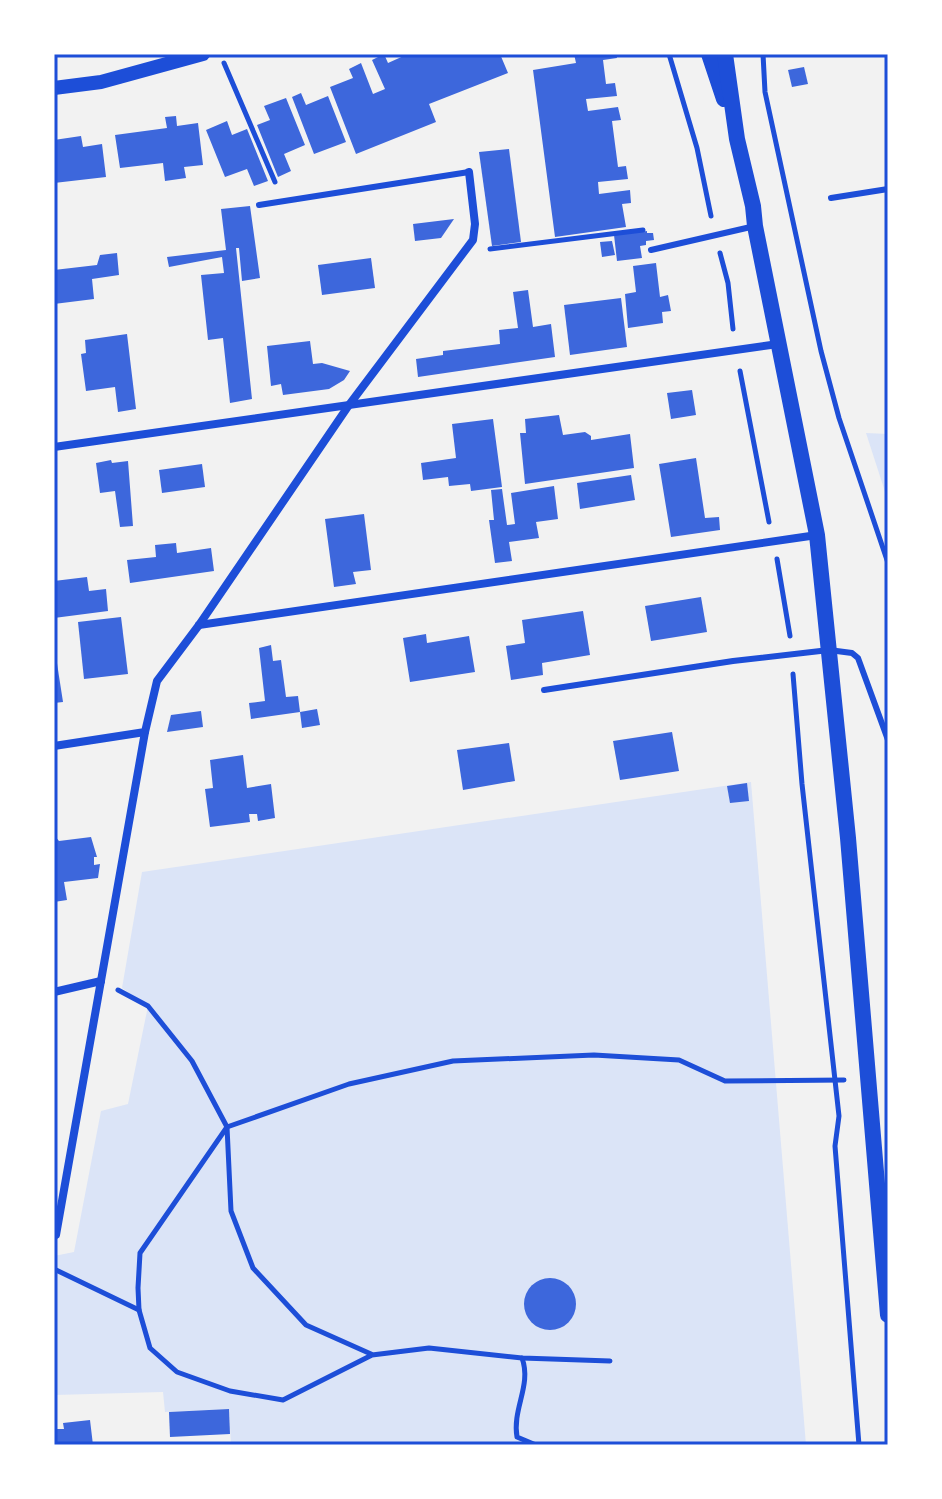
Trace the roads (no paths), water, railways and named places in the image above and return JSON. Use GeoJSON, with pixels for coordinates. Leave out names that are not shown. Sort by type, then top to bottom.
{"type":"FeatureCollection","features":[{"type":"Feature","properties":{"kind":"main road"},"geometry":{"type":"LineString","coordinates":[[709,54],[737,139],[753,206],[817,535],[885,1255],[888,1315]]}},
{"type":"Feature","properties":{"kind":"main road"},"geometry":{"type":"LineString","coordinates":[[725,54],[737,139]]}},
{"type":"Feature","properties":{"kind":"street"},"geometry":{"type":"LineString","coordinates":[[54,88],[101,82],[203,54]]}},
{"type":"Feature","properties":{"kind":"street"},"geometry":{"type":"LineString","coordinates":[[54,1236],[145,732],[157,681],[199,625],[349,405],[473,240],[475,224],[469,172]]}},
{"type":"Feature","properties":{"kind":"street"},"geometry":{"type":"LineString","coordinates":[[54,447],[778,344]]}},
{"type":"Feature","properties":{"kind":"street"},"geometry":{"type":"LineString","coordinates":[[199,625],[817,535]]}},
{"type":"Feature","properties":{"kind":"street"},"geometry":{"type":"LineString","coordinates":[[54,746],[145,732]]}},
{"type":"Feature","properties":{"kind":"street"},"geometry":{"type":"LineString","coordinates":[[54,992],[101,981]]}},
{"type":"Feature","properties":{"kind":"lane"},"geometry":{"type":"LineString","coordinates":[[259,205],[469,172]]}},
{"type":"Feature","properties":{"kind":"lane"},"geometry":{"type":"LineString","coordinates":[[831,198],[888,189]]}},
{"type":"Feature","properties":{"kind":"lane"},"geometry":{"type":"LineString","coordinates":[[651,250],[755,226]]}},
{"type":"Feature","properties":{"kind":"lane"},"geometry":{"type":"LineString","coordinates":[[544,690],[791,654],[829,650],[852,653],[858,658],[888,740]]}}]}
